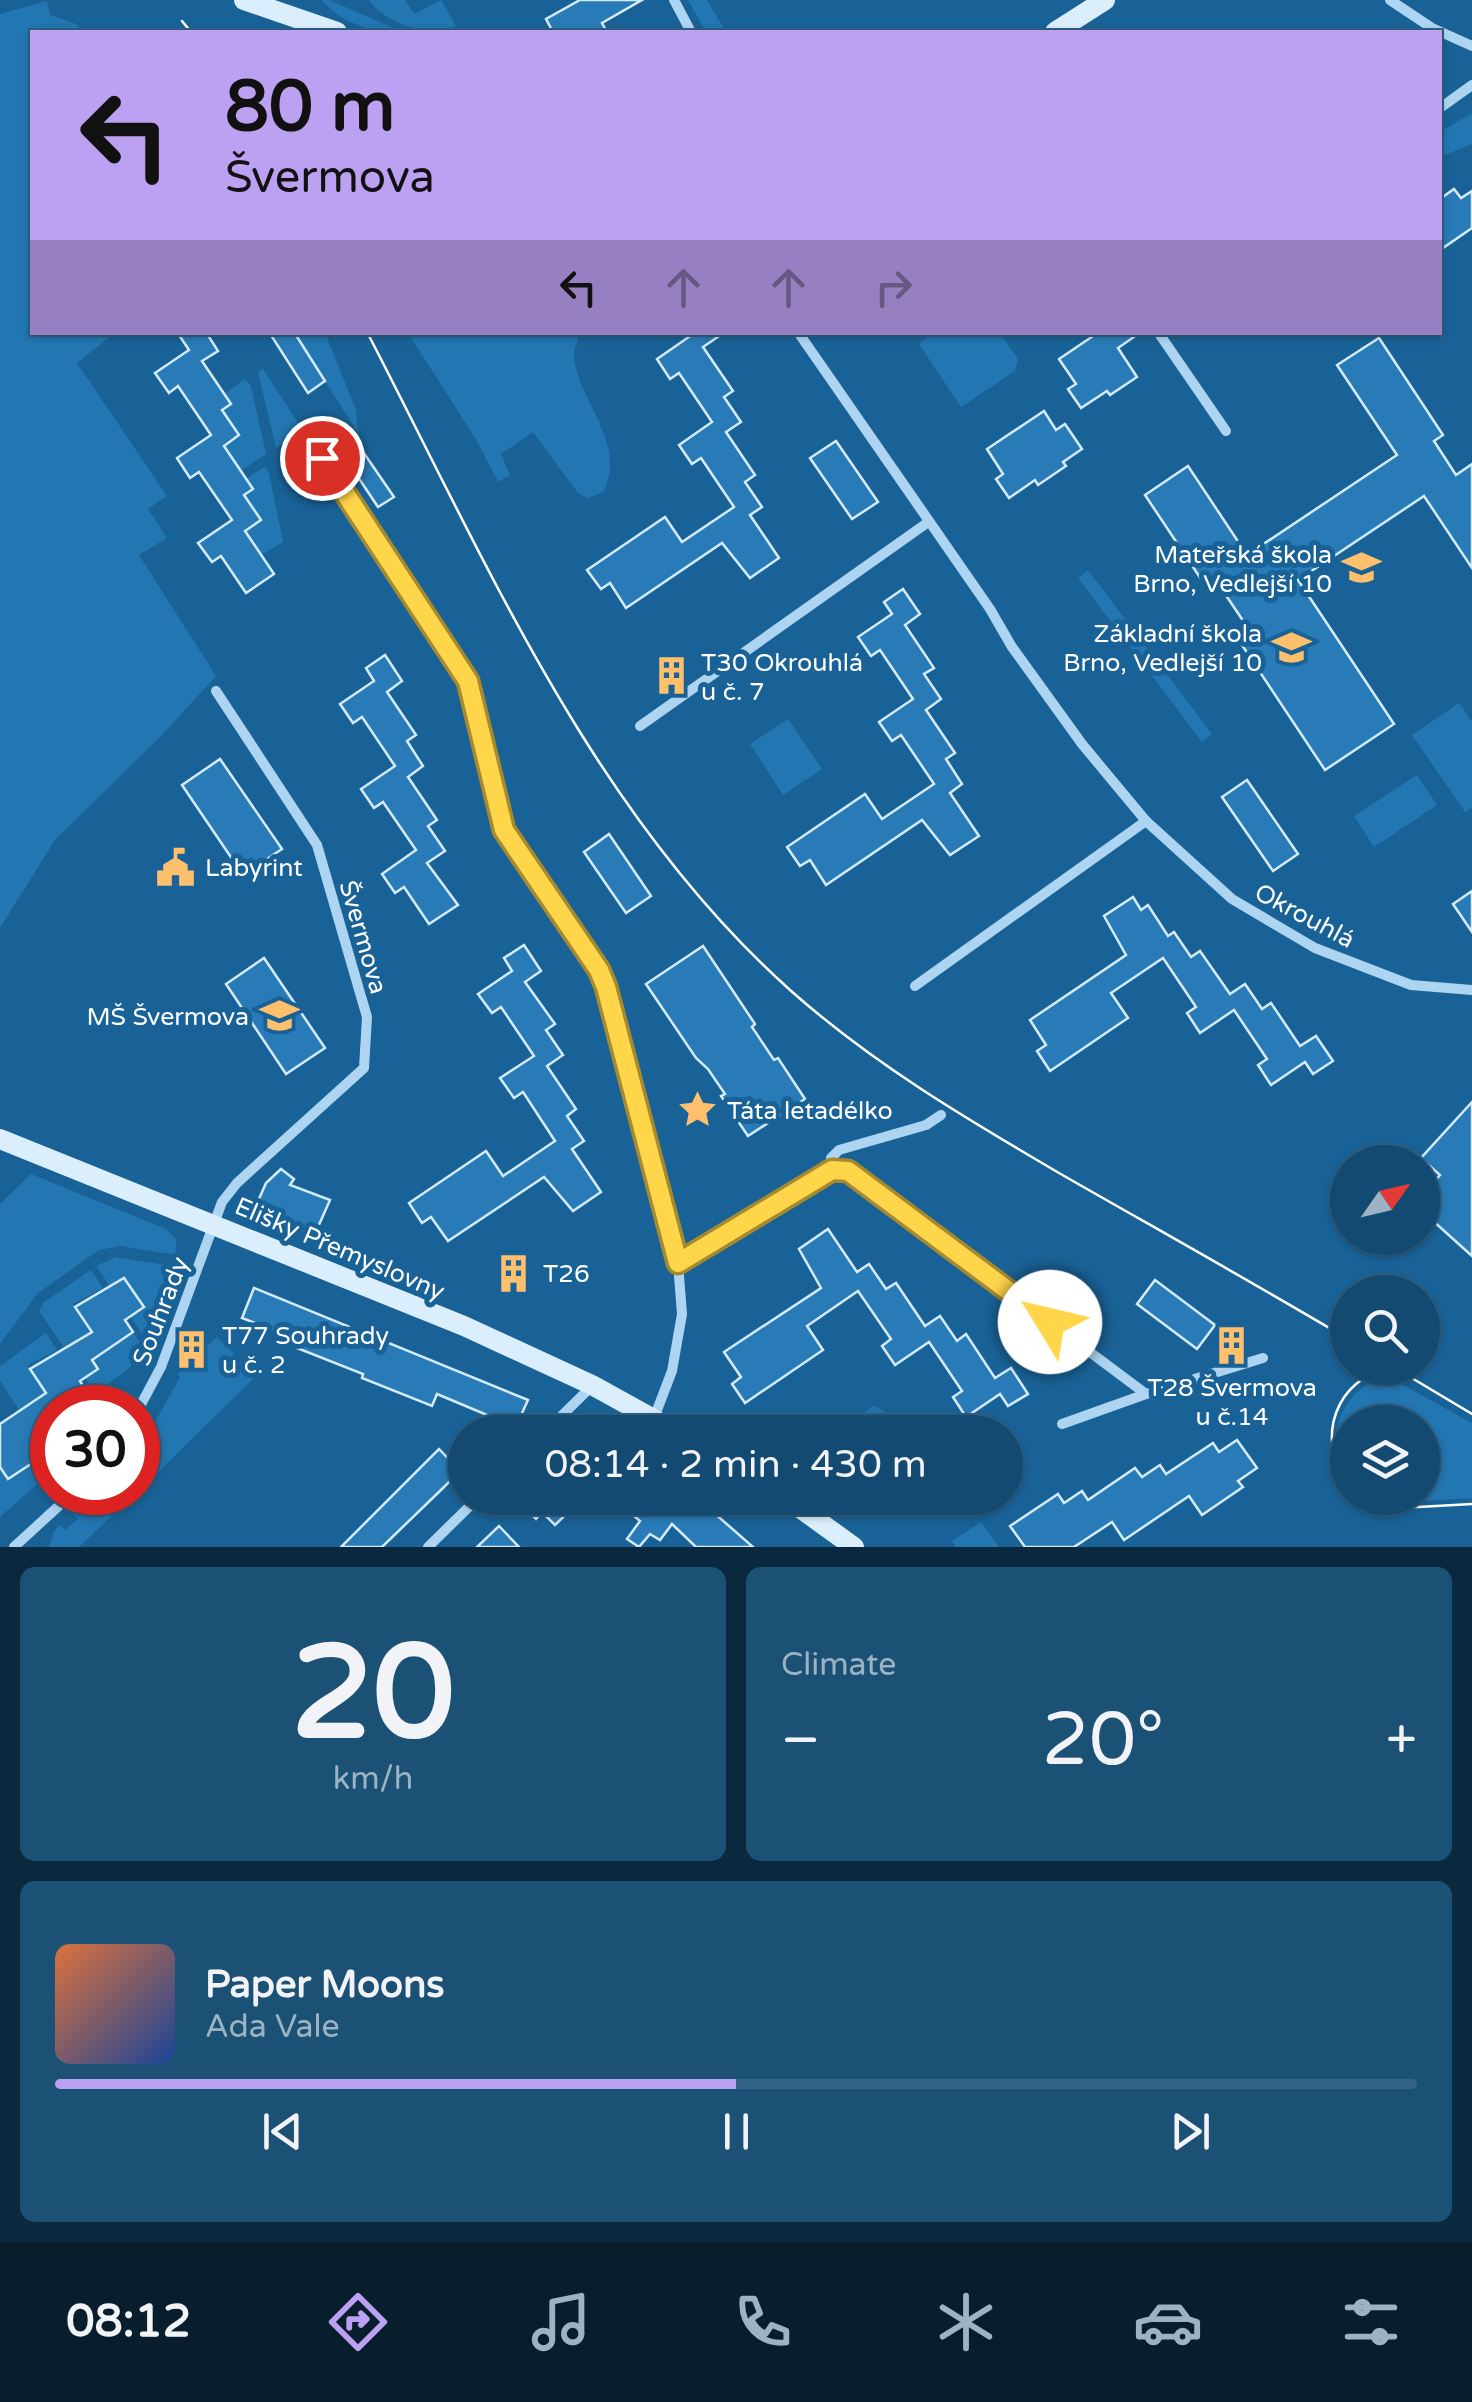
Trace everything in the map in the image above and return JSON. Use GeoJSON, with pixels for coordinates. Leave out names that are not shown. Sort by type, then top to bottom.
{"type":"FeatureCollection","features":[{"type":"Feature","properties":{"kind":"street"},"geometry":{"type":"LineString","coordinates":[[244,0],[331,30]]}},
{"type":"Feature","properties":{"kind":"street"},"geometry":{"type":"LineString","coordinates":[[674,0],[690,30]]}},
{"type":"Feature","properties":{"kind":"street"},"geometry":{"type":"LineString","coordinates":[[1057,30],[1105,0]]}},
{"type":"Feature","properties":{"kind":"street"},"geometry":{"type":"LineString","coordinates":[[1390,0],[1436,30]]}},
{"type":"Feature","properties":{"kind":"street"},"geometry":{"type":"LineString","coordinates":[[1442,32],[1472,46]]}},
{"type":"Feature","properties":{"kind":"street"},"geometry":{"type":"LineString","coordinates":[[1442,106],[1472,84]]}},
{"type":"Feature","properties":{"kind":"street","name":"Okrouhlá"},"geometry":{"type":"LineString","coordinates":[[800,335],[1082,744],[1146,821],[1232,899],[1315,948],[1412,985],[1472,990]]}},
{"type":"Feature","properties":{"kind":"street"},"geometry":{"type":"LineString","coordinates":[[1160,335],[1226,431]]}},
{"type":"Feature","properties":{"kind":"street"},"geometry":{"type":"LineString","coordinates":[[310,435],[468,681],[504,830],[599,970],[606,987],[678,1263],[682,1314],[672,1370],[655,1415]]}},
{"type":"Feature","properties":{"kind":"street"},"geometry":{"type":"LineString","coordinates":[[640,726],[927,523]]}},
{"type":"Feature","properties":{"kind":"street","name":"Švermova"},"geometry":{"type":"LineString","coordinates":[[214,1223],[222,1202],[237,1183],[364,1068],[366,1017],[317,845],[216,691]]}},
{"type":"Feature","properties":{"kind":"street"},"geometry":{"type":"LineString","coordinates":[[915,986],[1146,821]]}},
{"type":"Feature","properties":{"kind":"street"},"geometry":{"type":"LineString","coordinates":[[831,1158],[839,1150],[926,1125],[941,1116]]}},
{"type":"Feature","properties":{"kind":"street","name":"Elišky Přemyslovny"},"geometry":{"type":"LineString","coordinates":[[0,1138],[464,1326],[648,1415]]}},
{"type":"Feature","properties":{"kind":"street"},"geometry":{"type":"LineString","coordinates":[[678,1263],[832,1170],[848,1171],[1146,1394]]}},
{"type":"Feature","properties":{"kind":"street","name":"Souhrady"},"geometry":{"type":"LineString","coordinates":[[151,1385],[214,1223]]}},
{"type":"Feature","properties":{"kind":"street"},"geometry":{"type":"LineString","coordinates":[[1062,1424],[1264,1358]]}},
{"type":"Feature","properties":{"kind":"street"},"geometry":{"type":"LineString","coordinates":[[562,1415],[592,1386]]}},
{"type":"Feature","properties":{"kind":"street"},"geometry":{"type":"LineString","coordinates":[[14,1547],[27,1543],[53,1515]]}},
{"type":"Feature","properties":{"kind":"street"},"geometry":{"type":"LineString","coordinates":[[428,1547],[461,1515]]}},
{"type":"Feature","properties":{"kind":"street"},"geometry":{"type":"LineString","coordinates":[[810,1515],[854,1547]]}},
{"type":"Feature","properties":{"kind":"shaded area"},"geometry":{"type":"Polygon","coordinates":[[[322,0],[398,30],[359,25],[322,0]]]}},
{"type":"Feature","properties":{"kind":"shaded area"},"geometry":{"type":"Polygon","coordinates":[[[369,0],[405,0],[414,14],[441,0],[456,26],[422,30],[397,22],[369,0]]]}},
{"type":"Feature","properties":{"kind":"shaded area"},"geometry":{"type":"Polygon","coordinates":[[[688,0],[707,0],[725,30],[705,30],[688,0]]]}},
{"type":"Feature","properties":{"kind":"shaded area"},"geometry":{"type":"Polygon","coordinates":[[[47,1],[50,15],[76,24],[81,30],[30,30],[30,335],[112,335],[77,363],[167,496],[148,509],[167,538],[139,555],[216,676],[55,840],[0,928],[0,14],[47,1]]]}},
{"type":"Feature","properties":{"kind":"shaded area"},"geometry":{"type":"Polygon","coordinates":[[[1472,113],[1472,144],[1442,156],[1442,131],[1472,113]]]}},
{"type":"Feature","properties":{"kind":"shaded area"},"geometry":{"type":"Polygon","coordinates":[[[295,335],[326,335],[356,410],[358,433],[295,335]]]}},
{"type":"Feature","properties":{"kind":"shaded area"},"geometry":{"type":"Polygon","coordinates":[[[409,335],[579,335],[574,352],[577,372],[610,457],[603,492],[587,498],[578,493],[533,432],[501,454],[510,475],[498,482],[477,441],[409,335]]]}},
{"type":"Feature","properties":{"kind":"shaded area"},"geometry":{"type":"Polygon","coordinates":[[[931,335],[1001,335],[1018,359],[1015,371],[961,407],[919,344],[931,335]]]}},
{"type":"Feature","properties":{"kind":"shaded area"},"geometry":{"type":"Polygon","coordinates":[[[263,369],[304,432],[276,448],[258,372],[263,369]]]}},
{"type":"Feature","properties":{"kind":"shaded area"},"geometry":{"type":"Polygon","coordinates":[[[245,379],[251,386],[266,454],[241,471],[221,448],[239,435],[222,410],[231,404],[224,394],[245,379]]]}},
{"type":"Feature","properties":{"kind":"shaded area"},"geometry":{"type":"Polygon","coordinates":[[[264,467],[269,473],[283,542],[258,557],[242,533],[261,520],[244,495],[246,479],[264,467]]]}},
{"type":"Feature","properties":{"kind":"shaded area"},"geometry":{"type":"Polygon","coordinates":[[[1088,570],[1212,734],[1202,742],[1078,578],[1088,570]]]}},
{"type":"Feature","properties":{"kind":"shaded area"},"geometry":{"type":"Polygon","coordinates":[[[1459,703],[1472,722],[1472,808],[1465,812],[1412,735],[1459,703]]]}},
{"type":"Feature","properties":{"kind":"shaded area"},"geometry":{"type":"Polygon","coordinates":[[[788,719],[822,769],[783,795],[750,744],[788,719]]]}},
{"type":"Feature","properties":{"kind":"shaded area"},"geometry":{"type":"Polygon","coordinates":[[[1417,775],[1437,805],[1374,847],[1354,816],[1417,775]]]}},
{"type":"Feature","properties":{"kind":"shaded area"},"geometry":{"type":"Polygon","coordinates":[[[31,1174],[166,1229],[176,1239],[176,1255],[120,1246],[99,1250],[38,1293],[0,1344],[0,1204],[31,1174]]]}},
{"type":"Feature","properties":{"kind":"shaded area"},"geometry":{"type":"Polygon","coordinates":[[[116,1257],[171,1266],[144,1336],[96,1266],[116,1257]]]}},
{"type":"Feature","properties":{"kind":"shaded area"},"geometry":{"type":"Polygon","coordinates":[[[91,1270],[103,1288],[73,1304],[92,1332],[65,1349],[39,1311],[44,1302],[91,1270]]]}},
{"type":"Feature","properties":{"kind":"shaded area"},"geometry":{"type":"Polygon","coordinates":[[[133,1332],[141,1344],[130,1368],[106,1385],[90,1385],[85,1378],[98,1369],[92,1360],[133,1332]]]}},
{"type":"Feature","properties":{"kind":"shaded area"},"geometry":{"type":"Polygon","coordinates":[[[46,1333],[57,1350],[28,1365],[41,1385],[30,1385],[30,1404],[20,1411],[0,1381],[0,1366],[46,1333]]]}},
{"type":"Feature","properties":{"kind":"shaded area"},"geometry":{"type":"Polygon","coordinates":[[[217,1337],[256,1376],[160,1470],[160,1413],[180,1377],[177,1375],[217,1337]]]}},
{"type":"Feature","properties":{"kind":"shaded area"},"geometry":{"type":"Polygon","coordinates":[[[1366,1385],[1403,1385],[1439,1405],[1347,1405],[1366,1385]]]}},
{"type":"Feature","properties":{"kind":"shaded area"},"geometry":{"type":"Polygon","coordinates":[[[1440,1405],[1472,1423],[1472,1498],[1440,1500],[1440,1405]]]}},
{"type":"Feature","properties":{"kind":"shaded area"},"geometry":{"type":"Polygon","coordinates":[[[874,1406],[892,1415],[861,1415],[874,1406]]]}},
{"type":"Feature","properties":{"kind":"shaded area"},"geometry":{"type":"Polygon","coordinates":[[[30,1464],[30,1490],[0,1517],[0,1467],[8,1478],[30,1464]]]}},
{"type":"Feature","properties":{"kind":"shaded area"},"geometry":{"type":"Polygon","coordinates":[[[75,1515],[113,1515],[79,1547],[49,1547],[60,1525],[65,1530],[78,1519],[75,1515]]]}},
{"type":"Feature","properties":{"kind":"shaded area"},"geometry":{"type":"Polygon","coordinates":[[[981,1522],[999,1547],[956,1547],[952,1541],[981,1522]]]}},
{"type":"Feature","properties":{"kind":"building"},"geometry":{"type":"Polygon","coordinates":[[[580,0],[642,0],[602,23],[606,30],[552,30],[546,19],[580,0]]]}},
{"type":"Feature","properties":{"kind":"building"},"geometry":{"type":"Polygon","coordinates":[[[1454,189],[1461,198],[1472,191],[1472,228],[1442,249],[1442,198],[1454,189]]]}},
{"type":"Feature","properties":{"kind":"building"},"geometry":{"type":"Polygon","coordinates":[[[179,335],[208,335],[218,351],[202,361],[231,404],[222,410],[239,435],[224,446],[253,489],[244,495],[261,520],[245,531],[274,574],[246,593],[221,556],[212,562],[198,543],[232,520],[199,472],[190,478],[177,458],[211,435],[178,386],[169,393],[155,373],[189,350],[179,335]]]}},
{"type":"Feature","properties":{"kind":"building"},"geometry":{"type":"Polygon","coordinates":[[[271,335],[296,335],[325,381],[308,393],[271,335]]]}},
{"type":"Feature","properties":{"kind":"building"},"geometry":{"type":"Polygon","coordinates":[[[692,335],[721,335],[703,347],[733,391],[724,397],[741,422],[726,432],[755,475],[745,482],[762,507],[750,515],[779,558],[750,578],[722,543],[626,608],[610,583],[601,589],[587,570],[665,517],[682,542],[734,507],[701,458],[692,464],[679,445],[712,422],[679,373],[670,379],[657,359],[692,335]]]}},
{"type":"Feature","properties":{"kind":"building"},"geometry":{"type":"Polygon","coordinates":[[[1095,335],[1137,335],[1118,348],[1137,377],[1081,408],[1068,389],[1076,384],[1059,359],[1095,335]]]}},
{"type":"Feature","properties":{"kind":"building"},"geometry":{"type":"Polygon","coordinates":[[[1379,338],[1443,435],[1434,441],[1456,475],[1472,464],[1472,568],[1424,496],[1298,580],[1394,724],[1325,770],[1240,642],[1252,634],[1219,585],[1209,591],[1145,495],[1188,466],[1247,555],[1397,455],[1337,365],[1379,338]]]}},
{"type":"Feature","properties":{"kind":"building"},"geometry":{"type":"Polygon","coordinates":[[[1044,411],[1056,430],[1065,424],[1082,449],[1063,462],[1066,466],[1038,485],[1035,480],[1009,498],[996,479],[1003,474],[987,449],[1044,411]]]}},
{"type":"Feature","properties":{"kind":"building"},"geometry":{"type":"Polygon","coordinates":[[[836,441],[878,502],[852,519],[810,458],[836,441]]]}},
{"type":"Feature","properties":{"kind":"building"},"geometry":{"type":"Polygon","coordinates":[[[357,443],[394,497],[378,507],[342,453],[357,443]]]}},
{"type":"Feature","properties":{"kind":"building"},"geometry":{"type":"Polygon","coordinates":[[[903,589],[920,614],[905,625],[934,668],[924,674],[941,699],[926,710],[955,753],[946,759],[962,784],[950,793],[979,836],[950,855],[922,820],[826,885],[810,860],[800,866],[787,847],[865,794],[882,819],[934,784],[901,735],[892,741],[879,722],[913,699],[880,650],[871,656],[858,637],[892,614],[884,602],[903,589]]]}},
{"type":"Feature","properties":{"kind":"building"},"geometry":{"type":"Polygon","coordinates":[[[385,655],[402,681],[387,692],[416,735],[407,741],[423,766],[408,777],[437,820],[428,826],[445,851],[427,863],[458,905],[429,924],[404,887],[395,893],[382,874],[416,850],[383,802],[374,808],[361,789],[395,766],[362,717],[353,723],[340,704],[374,681],[366,668],[385,655]]]}},
{"type":"Feature","properties":{"kind":"building"},"geometry":{"type":"Polygon","coordinates":[[[220,759],[282,849],[243,875],[182,785],[220,759]]]}},
{"type":"Feature","properties":{"kind":"building"},"geometry":{"type":"Polygon","coordinates":[[[1247,780],[1298,854],[1273,871],[1222,797],[1247,780]]]}},
{"type":"Feature","properties":{"kind":"building"},"geometry":{"type":"Polygon","coordinates":[[[609,834],[651,896],[626,913],[584,852],[609,834]]]}},
{"type":"Feature","properties":{"kind":"building"},"geometry":{"type":"Polygon","coordinates":[[[1472,891],[1472,932],[1453,904],[1472,891]]]}},
{"type":"Feature","properties":{"kind":"building"},"geometry":{"type":"Polygon","coordinates":[[[1133,897],[1141,910],[1148,905],[1168,936],[1174,932],[1191,957],[1200,951],[1230,994],[1245,984],[1262,1009],[1271,1003],[1300,1046],[1316,1036],[1333,1061],[1313,1074],[1305,1062],[1271,1085],[1258,1065],[1267,1059],[1234,1010],[1200,1033],[1187,1013],[1196,1007],[1163,958],[1111,993],[1128,1018],[1050,1071],[1037,1051],[1046,1045],[1030,1020],[1126,955],[1104,916],[1133,897]]]}},
{"type":"Feature","properties":{"kind":"building"},"geometry":{"type":"Polygon","coordinates":[[[524,945],[541,971],[525,982],[555,1024],[546,1030],[563,1055],[547,1066],[576,1109],[567,1116],[584,1141],[572,1149],[601,1192],[573,1211],[544,1177],[448,1241],[431,1217],[422,1223],[409,1203],[486,1151],[503,1176],[555,1141],[523,1092],[514,1098],[500,1078],[534,1056],[501,1007],[492,1013],[478,994],[512,971],[504,958],[524,945]]]}},
{"type":"Feature","properties":{"kind":"building"},"geometry":{"type":"Polygon","coordinates":[[[703,946],[774,1060],[778,1058],[805,1099],[748,1136],[721,1096],[725,1094],[646,984],[703,946]]]}},
{"type":"Feature","properties":{"kind":"building"},"geometry":{"type":"Polygon","coordinates":[[[264,958],[325,1048],[286,1074],[226,984],[264,958]]]}},
{"type":"Feature","properties":{"kind":"building"},"geometry":{"type":"Polygon","coordinates":[[[1472,1102],[1472,1256],[1440,1227],[1440,1145],[1433,1145],[1472,1102]]]}},
{"type":"Feature","properties":{"kind":"building"},"geometry":{"type":"Polygon","coordinates":[[[281,1169],[294,1179],[290,1185],[330,1200],[314,1236],[255,1208],[266,1183],[281,1169]]]}},
{"type":"Feature","properties":{"kind":"building"},"geometry":{"type":"Polygon","coordinates":[[[828,1229],[857,1272],[869,1264],[886,1289],[896,1283],[925,1326],[940,1316],[957,1341],[966,1334],[995,1378],[1011,1368],[1028,1394],[1008,1406],[1000,1394],[965,1415],[953,1397],[962,1391],[929,1342],[895,1365],[882,1346],[891,1339],[858,1291],[807,1326],[823,1350],[745,1403],[732,1384],[741,1377],[724,1352],[821,1288],[799,1249],[828,1229]]]}},
{"type":"Feature","properties":{"kind":"building"},"geometry":{"type":"Polygon","coordinates":[[[124,1278],[144,1307],[125,1320],[133,1332],[92,1360],[98,1369],[80,1381],[82,1385],[41,1385],[30,1369],[92,1332],[75,1307],[124,1278]]]}},
{"type":"Feature","properties":{"kind":"building"},"geometry":{"type":"Polygon","coordinates":[[[1155,1280],[1215,1325],[1197,1349],[1137,1304],[1155,1280]]]}},
{"type":"Feature","properties":{"kind":"building"},"geometry":{"type":"Polygon","coordinates":[[[254,1288],[528,1400],[521,1415],[487,1415],[437,1394],[432,1406],[297,1348],[300,1340],[242,1318],[254,1288]]]}},
{"type":"Feature","properties":{"kind":"building"},"geometry":{"type":"Polygon","coordinates":[[[30,1404],[30,1465],[8,1479],[0,1467],[0,1424],[30,1404]]]}},
{"type":"Feature","properties":{"kind":"building"},"geometry":{"type":"Polygon","coordinates":[[[1237,1440],[1257,1468],[1238,1481],[1243,1487],[1202,1515],[1189,1496],[1124,1540],[1112,1522],[1074,1547],[1025,1547],[1010,1526],[1058,1494],[1064,1503],[1082,1491],[1088,1500],[1135,1468],[1142,1477],[1160,1465],[1166,1474],[1213,1443],[1219,1452],[1237,1440]]]}},
{"type":"Feature","properties":{"kind":"building"},"geometry":{"type":"Polygon","coordinates":[[[439,1449],[448,1458],[448,1483],[382,1547],[341,1547],[439,1449]]]}},
{"type":"Feature","properties":{"kind":"building"},"geometry":{"type":"Polygon","coordinates":[[[545,1515],[565,1515],[555,1525],[545,1515]]]}},
{"type":"Feature","properties":{"kind":"building"},"geometry":{"type":"Polygon","coordinates":[[[633,1515],[716,1515],[753,1547],[696,1547],[672,1524],[660,1540],[650,1534],[639,1547],[627,1539],[640,1521],[633,1515]]]}},
{"type":"Feature","properties":{"kind":"building"},"geometry":{"type":"Polygon","coordinates":[[[499,1526],[519,1547],[477,1547],[499,1526]]]}},
{"type":"Feature","properties":{"kind":"tram line"},"geometry":{"type":"LineString","coordinates":[[182,21],[189,30]]}},
{"type":"Feature","properties":{"kind":"tram line"},"geometry":{"type":"LineString","coordinates":[[369,335],[550,682],[601,765],[658,845],[720,921],[821,1017],[920,1088],[1330,1329]]}},
{"type":"Feature","properties":{"kind":"tram line"},"geometry":{"type":"LineString","coordinates":[[1340,1405],[1355,1385]]}},
{"type":"Feature","properties":{"kind":"tram line"},"geometry":{"type":"LineString","coordinates":[[1423,1385],[1472,1414]]}},
{"type":"Feature","properties":{"kind":"tram line"},"geometry":{"type":"LineString","coordinates":[[1440,1506],[1472,1504]]}},
{"type":"Feature","properties":{"kind":"place","name":"Mateřská škola Brno, Vedlejší 10"},"geometry":{"type":"Point","coordinates":[1362,568]}},
{"type":"Feature","properties":{"kind":"place","name":"Základní škola Brno, Vedlejší 10"},"geometry":{"type":"Point","coordinates":[1292,647]}},
{"type":"Feature","properties":{"kind":"place","name":"T30 Okrouhlá u č. 7"},"geometry":{"type":"Point","coordinates":[671,676]}},
{"type":"Feature","properties":{"kind":"place","name":"Labyrint"},"geometry":{"type":"Point","coordinates":[175,867]}},
{"type":"Feature","properties":{"kind":"place","name":"MŠ Švermova"},"geometry":{"type":"Point","coordinates":[279,1016]}},
{"type":"Feature","properties":{"kind":"place","name":"Táta letadélko"},"geometry":{"type":"Point","coordinates":[697,1110]}},
{"type":"Feature","properties":{"kind":"place","name":"T26"},"geometry":{"type":"Point","coordinates":[513,1273]}},
{"type":"Feature","properties":{"kind":"place","name":"T28 Švermova u č.14"},"geometry":{"type":"Point","coordinates":[1232,1346]}},
{"type":"Feature","properties":{"kind":"place","name":"T77 Souhrady u č. 2"},"geometry":{"type":"Point","coordinates":[192,1349]}},
{"type":"Feature","properties":{"kind":"route"},"geometry":{"type":"LineString","coordinates":[[322,458],[468,681],[504,830],[599,970],[678,1263],[832,1170],[848,1171],[1050,1322]]}}]}
